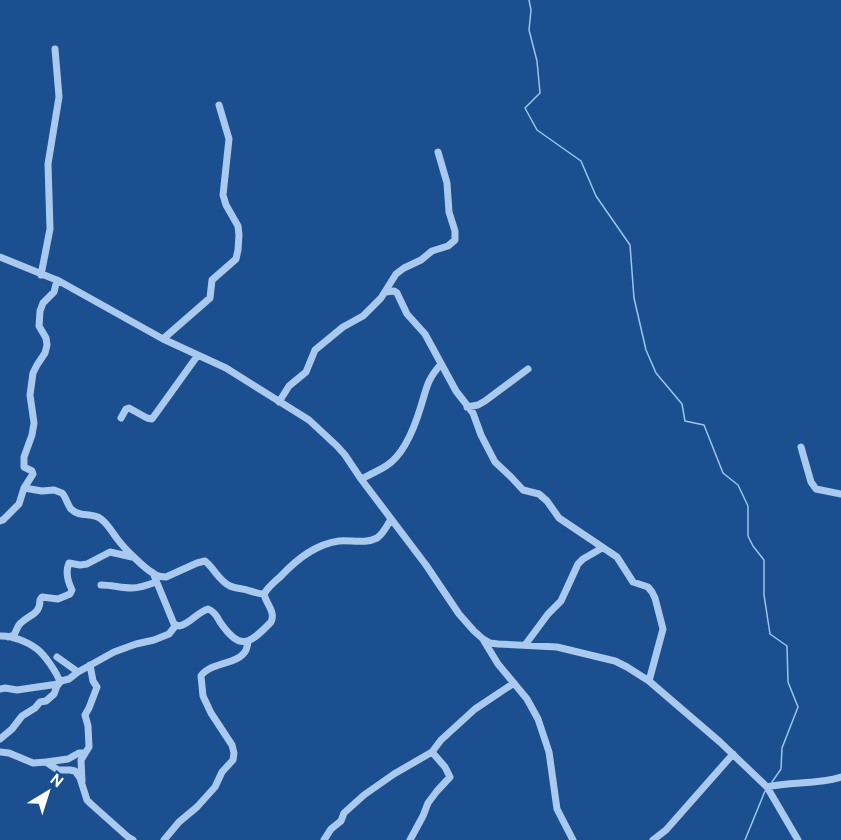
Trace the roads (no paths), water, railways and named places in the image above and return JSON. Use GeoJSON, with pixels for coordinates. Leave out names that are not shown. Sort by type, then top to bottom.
{"type":"FeatureCollection","features":[{"type":"Feature","properties":{"kind":"street"},"geometry":{"type":"LineString","coordinates":[[41,275],[50,229],[48,164],[60,96],[55,49]]}},
{"type":"Feature","properties":{"kind":"street"},"geometry":{"type":"LineString","coordinates":[[163,339],[210,298],[212,280],[233,262],[237,255],[238,226],[223,195],[229,138],[219,105]]}},
{"type":"Feature","properties":{"kind":"street"},"geometry":{"type":"LineString","coordinates":[[279,402],[289,386],[306,372],[315,350],[343,327],[363,316],[386,292],[400,271],[455,240],[455,231],[449,212],[447,183],[438,152]]}},
{"type":"Feature","properties":{"kind":"street"},"geometry":{"type":"LineString","coordinates":[[0,257],[57,280],[163,339],[231,371],[309,420],[345,455],[459,614],[483,639],[498,644],[562,648],[615,661],[649,681],[733,754],[767,787],[798,840]]}},
{"type":"Feature","properties":{"kind":"street"},"geometry":{"type":"LineString","coordinates":[[0,521],[21,500],[24,489],[33,474],[24,466],[23,461],[34,423],[30,395],[33,372],[45,353],[47,345],[39,326],[40,310],[43,303],[52,296],[57,280]]}},
{"type":"Feature","properties":{"kind":"street"},"geometry":{"type":"LineString","coordinates":[[386,292],[397,293],[407,314],[425,334],[456,392],[473,413],[495,462],[521,489],[539,494],[559,518],[617,557],[633,582],[652,592],[663,629],[649,681]]}},
{"type":"Feature","properties":{"kind":"street"},"geometry":{"type":"LineString","coordinates":[[121,418],[129,408],[152,419],[198,355]]}},
{"type":"Feature","properties":{"kind":"street"},"geometry":{"type":"LineString","coordinates":[[361,479],[386,466],[400,454],[421,409],[428,383],[441,364]]}},
{"type":"Feature","properties":{"kind":"street"},"geometry":{"type":"LineString","coordinates":[[467,406],[478,405],[485,401],[528,369]]}},
{"type":"Feature","properties":{"kind":"street"},"geometry":{"type":"LineString","coordinates":[[801,447],[808,474],[816,489],[841,494]]}},
{"type":"Feature","properties":{"kind":"street"},"geometry":{"type":"LineString","coordinates":[[24,489],[54,490],[62,493],[70,508],[76,512],[85,516],[99,517],[121,544],[153,573],[166,577],[205,561],[231,587],[264,594]]}},
{"type":"Feature","properties":{"kind":"street"},"geometry":{"type":"LineString","coordinates":[[153,573],[174,624],[179,626],[186,624],[208,609],[214,612],[226,631],[235,640],[248,641],[269,625],[273,619],[264,594],[293,564],[317,548],[337,542],[358,542],[375,538],[382,533],[391,519]]}},
{"type":"Feature","properties":{"kind":"street"},"geometry":{"type":"LineString","coordinates":[[525,645],[548,614],[561,601],[578,564],[602,548]]}},
{"type":"Feature","properties":{"kind":"street"},"geometry":{"type":"LineString","coordinates":[[4,636],[14,635],[19,624],[39,609],[39,600],[42,597],[58,599],[70,594],[72,590],[67,574],[69,564],[85,565],[110,552],[135,557]]}},
{"type":"Feature","properties":{"kind":"street"},"geometry":{"type":"LineString","coordinates":[[101,585],[140,588],[156,582]]}},
{"type":"Feature","properties":{"kind":"street"},"geometry":{"type":"LineString","coordinates":[[0,689],[17,690],[59,683],[114,652],[169,634],[176,625]]}},
{"type":"Feature","properties":{"kind":"street"},"geometry":{"type":"LineString","coordinates":[[0,739],[22,716],[54,694],[59,683],[56,671],[38,650],[22,641],[4,636]]}},
{"type":"Feature","properties":{"kind":"street"},"geometry":{"type":"LineString","coordinates":[[483,639],[498,664],[527,699],[538,719],[549,752],[557,809],[573,840]]}},
{"type":"Feature","properties":{"kind":"street"},"geometry":{"type":"LineString","coordinates":[[164,840],[215,787],[222,772],[233,760],[232,744],[211,713],[203,696],[201,676],[206,670],[241,656],[246,651],[248,641]]}},
{"type":"Feature","properties":{"kind":"street"},"geometry":{"type":"LineString","coordinates":[[57,657],[78,672]]}},
{"type":"Feature","properties":{"kind":"street"},"geometry":{"type":"LineString","coordinates":[[82,784],[83,775],[80,762],[89,747],[85,714],[97,687],[93,681],[90,665]]}},
{"type":"Feature","properties":{"kind":"street"},"geometry":{"type":"LineString","coordinates":[[324,840],[341,821],[344,813],[364,795],[432,752],[445,736],[475,709],[514,683]]}},
{"type":"Feature","properties":{"kind":"street"},"geometry":{"type":"LineString","coordinates":[[0,752],[9,753],[30,762],[68,759],[79,753],[85,753]]}},
{"type":"Feature","properties":{"kind":"street"},"geometry":{"type":"LineString","coordinates":[[410,840],[436,790],[450,777],[446,767],[432,752]]}},
{"type":"Feature","properties":{"kind":"street"},"geometry":{"type":"LineString","coordinates":[[653,840],[666,830],[733,754]]}},
{"type":"Feature","properties":{"kind":"street"},"geometry":{"type":"LineString","coordinates":[[46,762],[58,770],[75,771],[87,800],[133,840]]}},
{"type":"Feature","properties":{"kind":"street"},"geometry":{"type":"LineString","coordinates":[[767,787],[841,777]]}},
{"type":"Feature","properties":{"kind":"waterway"},"geometry":{"type":"LineString","coordinates":[[529,0],[531,10],[529,30],[537,61],[540,93],[525,108],[537,130],[581,161],[596,196],[630,245],[634,298],[646,350],[656,373],[682,404],[685,421],[704,425],[723,473],[738,485],[748,506],[748,536],[764,560],[764,595],[770,634],[787,646],[788,682],[798,707],[782,748],[781,769],[772,782]]}},
{"type":"Feature","properties":{"kind":"waterway"},"geometry":{"type":"LineString","coordinates":[[745,840],[765,791]]}}]}
